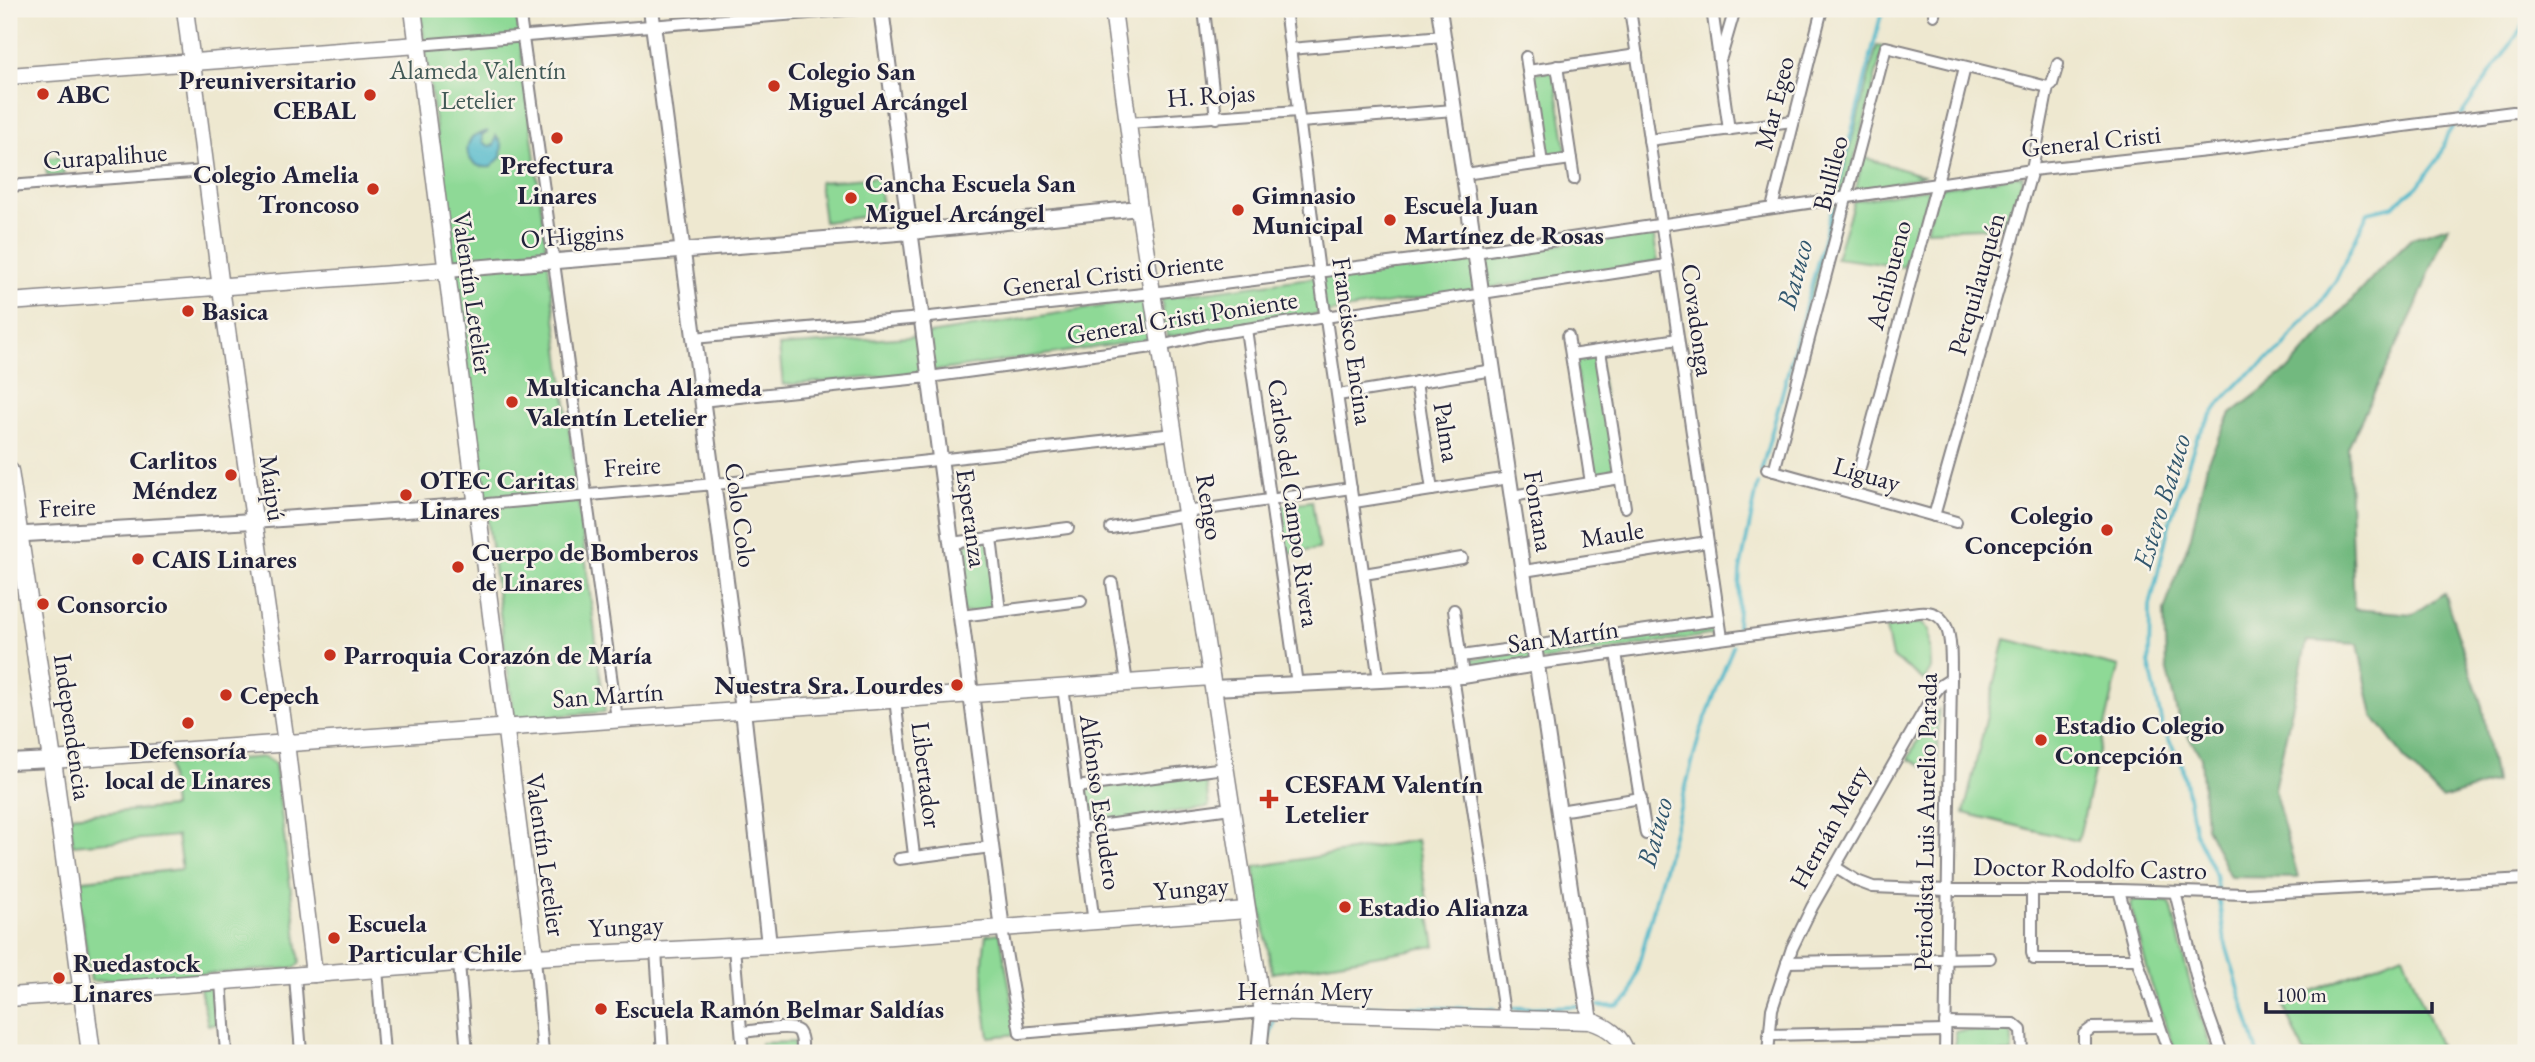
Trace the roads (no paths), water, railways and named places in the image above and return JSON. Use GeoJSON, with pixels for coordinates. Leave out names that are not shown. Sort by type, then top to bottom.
{"type":"FeatureCollection","features":[{"type":"Feature","properties":{"kind":"main road","name":"Maipú"},"geometry":{"type":"LineString","coordinates":[[185,9],[253,521],[286,743],[314,974]]}},
{"type":"Feature","properties":{"kind":"main road","name":"Valentín Letelier"},"geometry":{"type":"LineString","coordinates":[[413,9],[503,727],[535,957]]}},
{"type":"Feature","properties":{"kind":"main road","name":"Rengo"},"geometry":{"type":"LineString","coordinates":[[1112,9],[1139,208],[1263,1012]]}},
{"type":"Feature","properties":{"kind":"main road"},"geometry":{"type":"LineString","coordinates":[[9,76],[418,45]]}},
{"type":"Feature","properties":{"kind":"main road","name":"O'Higgins"},"geometry":{"type":"LineString","coordinates":[[9,302],[447,270]]}},
{"type":"Feature","properties":{"kind":"main road","name":"Independencia"},"geometry":{"type":"LineString","coordinates":[[9,471],[13,534],[52,760],[91,1053]]}},
{"type":"Feature","properties":{"kind":"main road","name":"San Martín"},"geometry":{"type":"LineString","coordinates":[[52,760],[1063,687],[1212,682]]}},
{"type":"Feature","properties":{"kind":"main road","name":"Yungay"},"geometry":{"type":"LineString","coordinates":[[9,997],[535,957],[769,945],[1247,910]]}},
{"type":"Feature","properties":{"kind":"main road"},"geometry":{"type":"LineString","coordinates":[[51,994],[71,1006],[88,1030]]}},
{"type":"Feature","properties":{"kind":"main road","name":"Hernán Mery"},"geometry":{"type":"LineString","coordinates":[[1263,1012],[1590,1021]]}},
{"type":"Feature","properties":{"kind":"main road"},"geometry":{"type":"LineString","coordinates":[[1590,1021],[1612,1032],[1626,1053]]}},
{"type":"Feature","properties":{"kind":"street"},"geometry":{"type":"LineString","coordinates":[[519,9],[617,719]]}},
{"type":"Feature","properties":{"kind":"street","name":"Colo Colo"},"geometry":{"type":"LineString","coordinates":[[651,9],[743,710],[769,945]]}},
{"type":"Feature","properties":{"kind":"street"},"geometry":{"type":"LineString","coordinates":[[418,45],[859,9]]}},
{"type":"Feature","properties":{"kind":"street","name":"Esperanza"},"geometry":{"type":"LineString","coordinates":[[881,9],[991,848],[1020,1033]]}},
{"type":"Feature","properties":{"kind":"street"},"geometry":{"type":"LineString","coordinates":[[1204,9],[1216,118]]}},
{"type":"Feature","properties":{"kind":"street","name":"Francisco Encina"},"geometry":{"type":"LineString","coordinates":[[1285,9],[1319,272],[1380,680]]}},
{"type":"Feature","properties":{"kind":"street","name":"Fontana"},"geometry":{"type":"LineString","coordinates":[[1439,9],[1590,1021]]}},
{"type":"Feature","properties":{"kind":"street","name":"Covadonga"},"geometry":{"type":"LineString","coordinates":[[1630,9],[1721,638]]}},
{"type":"Feature","properties":{"kind":"street"},"geometry":{"type":"LineString","coordinates":[[1712,9],[1729,130]]}},
{"type":"Feature","properties":{"kind":"street"},"geometry":{"type":"LineString","coordinates":[[1720,62],[1735,9]]}},
{"type":"Feature","properties":{"kind":"street","name":"Mar Egeo"},"geometry":{"type":"LineString","coordinates":[[1772,208],[1822,9]]}},
{"type":"Feature","properties":{"kind":"street"},"geometry":{"type":"LineString","coordinates":[[1290,49],[1443,36]]}},
{"type":"Feature","properties":{"kind":"street","name":"Bullileo"},"geometry":{"type":"LineString","coordinates":[[1771,470],[1848,197],[1886,47],[1965,67]]}},
{"type":"Feature","properties":{"kind":"street"},"geometry":{"type":"LineString","coordinates":[[1528,71],[1637,55]]}},
{"type":"Feature","properties":{"kind":"street"},"geometry":{"type":"LineString","coordinates":[[1525,57],[1542,163]]}},
{"type":"Feature","properties":{"kind":"street","name":"Perquilauquén"},"geometry":{"type":"LineString","coordinates":[[1934,516],[2032,170],[2048,88],[2052,84],[2058,64]]}},
{"type":"Feature","properties":{"kind":"street"},"geometry":{"type":"LineString","coordinates":[[1557,66],[1574,179]]}},
{"type":"Feature","properties":{"kind":"street"},"geometry":{"type":"LineString","coordinates":[[1965,67],[2048,88]]}},
{"type":"Feature","properties":{"kind":"street","name":"Achibueno"},"geometry":{"type":"LineString","coordinates":[[1853,493],[1937,183],[1965,67]]}},
{"type":"Feature","properties":{"kind":"street","name":"H. Rojas"},"geometry":{"type":"LineString","coordinates":[[1128,123],[1454,110]]}},
{"type":"Feature","properties":{"kind":"street","name":"General Cristi"},"geometry":{"type":"LineString","coordinates":[[1661,224],[2032,170],[2225,149],[2514,112],[2526,113]]}},
{"type":"Feature","properties":{"kind":"street"},"geometry":{"type":"LineString","coordinates":[[1649,140],[1792,121]]}},
{"type":"Feature","properties":{"kind":"street"},"geometry":{"type":"LineString","coordinates":[[1464,174],[1571,159]]}},
{"type":"Feature","properties":{"kind":"street","name":"Curapalihue"},"geometry":{"type":"LineString","coordinates":[[9,186],[205,171]]}},
{"type":"Feature","properties":{"kind":"street","name":"O'Higgins"},"geometry":{"type":"LineString","coordinates":[[447,270],[910,232],[1139,208]]}},
{"type":"Feature","properties":{"kind":"street","name":"General Cristi Oriente"},"geometry":{"type":"LineString","coordinates":[[693,338],[921,318],[1152,293],[1475,252],[1661,224]]}},
{"type":"Feature","properties":{"kind":"street","name":"General Cristi Poniente"},"geometry":{"type":"LineString","coordinates":[[701,401],[929,377],[1160,346],[1207,335],[1667,265]]}},
{"type":"Feature","properties":{"kind":"street","name":"Carlos del Campo Rivera"},"geometry":{"type":"LineString","coordinates":[[1246,329],[1297,684]]}},
{"type":"Feature","properties":{"kind":"street"},"geometry":{"type":"LineString","coordinates":[[1568,336],[1591,483]]}},
{"type":"Feature","properties":{"kind":"street"},"geometry":{"type":"LineString","coordinates":[[1571,355],[1678,339]]}},
{"type":"Feature","properties":{"kind":"street"},"geometry":{"type":"LineString","coordinates":[[1600,351],[1625,507]]}},
{"type":"Feature","properties":{"kind":"street"},"geometry":{"type":"LineString","coordinates":[[1338,395],[1493,370]]}},
{"type":"Feature","properties":{"kind":"street","name":"Palma"},"geometry":{"type":"LineString","coordinates":[[1416,382],[1433,490]]}},
{"type":"Feature","properties":{"kind":"street","name":"Freire"},"geometry":{"type":"LineString","coordinates":[[13,534],[253,521],[712,485],[1174,434]]}},
{"type":"Feature","properties":{"kind":"street","name":"Liguay"},"geometry":{"type":"LineString","coordinates":[[1771,470],[1956,522]]}},
{"type":"Feature","properties":{"kind":"street"},"geometry":{"type":"LineString","coordinates":[[1354,502],[1509,478]]}},
{"type":"Feature","properties":{"kind":"street"},"geometry":{"type":"LineString","coordinates":[[1512,496],[1620,478]]}},
{"type":"Feature","properties":{"kind":"street"},"geometry":{"type":"LineString","coordinates":[[1111,528],[1351,488]]}},
{"type":"Feature","properties":{"kind":"street"},"geometry":{"type":"LineString","coordinates":[[951,543],[1068,528]]}},
{"type":"Feature","properties":{"kind":"street","name":"Esperanza"},"geometry":{"type":"LineString","coordinates":[[991,538],[1000,611]]}},
{"type":"Feature","properties":{"kind":"street","name":"Maule"},"geometry":{"type":"LineString","coordinates":[[1524,571],[1707,542]]}},
{"type":"Feature","properties":{"kind":"street"},"geometry":{"type":"LineString","coordinates":[[1364,574],[1462,558]]}},
{"type":"Feature","properties":{"kind":"street"},"geometry":{"type":"LineString","coordinates":[[1112,583],[1127,683]]}},
{"type":"Feature","properties":{"kind":"street"},"geometry":{"type":"LineString","coordinates":[[961,616],[1081,601]]}},
{"type":"Feature","properties":{"kind":"street"},"geometry":{"type":"LineString","coordinates":[[1454,610],[1461,656],[1458,676],[1505,1019]]}},
{"type":"Feature","properties":{"kind":"street","name":"San Martín"},"geometry":{"type":"LineString","coordinates":[[1212,682],[1297,684],[1458,676],[1919,612]]}},
{"type":"Feature","properties":{"kind":"street","name":"Periodista Luis Aurelio Parada"},"geometry":{"type":"LineString","coordinates":[[1919,612],[1936,615],[1948,629],[1951,679],[1945,1053]]}},
{"type":"Feature","properties":{"kind":"street","name":"San Martín"},"geometry":{"type":"LineString","coordinates":[[1461,656],[1718,620]]}},
{"type":"Feature","properties":{"kind":"street"},"geometry":{"type":"LineString","coordinates":[[1616,653],[1646,834]]}},
{"type":"Feature","properties":{"kind":"street","name":"Hernán Mery"},"geometry":{"type":"LineString","coordinates":[[1769,1053],[1772,1009],[1787,962],[1812,907],[1933,695],[1951,679]]}},
{"type":"Feature","properties":{"kind":"street","name":"Alfonso Escudero"},"geometry":{"type":"LineString","coordinates":[[1063,687],[1094,923]]}},
{"type":"Feature","properties":{"kind":"street","name":"Libertador"},"geometry":{"type":"LineString","coordinates":[[895,699],[915,855]]}},
{"type":"Feature","properties":{"kind":"street","name":"San Martín"},"geometry":{"type":"LineString","coordinates":[[9,762],[52,760]]}},
{"type":"Feature","properties":{"kind":"street"},"geometry":{"type":"LineString","coordinates":[[1076,787],[1225,768]]}},
{"type":"Feature","properties":{"kind":"street"},"geometry":{"type":"LineString","coordinates":[[1559,811],[1641,799]]}},
{"type":"Feature","properties":{"kind":"street"},"geometry":{"type":"LineString","coordinates":[[1083,828],[1231,808]]}},
{"type":"Feature","properties":{"kind":"street","name":"Libertador"},"geometry":{"type":"LineString","coordinates":[[898,859],[991,848]]}},
{"type":"Feature","properties":{"kind":"street","name":"Doctor Rodolfo Castro"},"geometry":{"type":"LineString","coordinates":[[1835,867],[1857,881],[1873,887],[1947,890],[2119,890],[2245,894],[2526,879]]}},
{"type":"Feature","properties":{"kind":"street"},"geometry":{"type":"LineString","coordinates":[[2032,889],[2034,959],[2137,959]]}},
{"type":"Feature","properties":{"kind":"street"},"geometry":{"type":"LineString","coordinates":[[2119,890],[2137,959],[2169,1053]]}},
{"type":"Feature","properties":{"kind":"street"},"geometry":{"type":"LineString","coordinates":[[2175,892],[2200,991],[2222,1053]]}},
{"type":"Feature","properties":{"kind":"street"},"geometry":{"type":"LineString","coordinates":[[734,947],[743,1053]]}},
{"type":"Feature","properties":{"kind":"street"},"geometry":{"type":"LineString","coordinates":[[656,951],[663,1053]]}},
{"type":"Feature","properties":{"kind":"street"},"geometry":{"type":"LineString","coordinates":[[535,957],[543,1053]]}},
{"type":"Feature","properties":{"kind":"street"},"geometry":{"type":"LineString","coordinates":[[1787,962],[1990,958]]}},
{"type":"Feature","properties":{"kind":"street"},"geometry":{"type":"LineString","coordinates":[[459,964],[467,1053]]}},
{"type":"Feature","properties":{"kind":"street"},"geometry":{"type":"LineString","coordinates":[[377,969],[384,1053]]}},
{"type":"Feature","properties":{"kind":"street"},"geometry":{"type":"LineString","coordinates":[[295,975],[301,1053]]}},
{"type":"Feature","properties":{"kind":"street"},"geometry":{"type":"LineString","coordinates":[[221,982],[226,1053]]}},
{"type":"Feature","properties":{"kind":"street"},"geometry":{"type":"LineString","coordinates":[[1259,1053],[1263,1012]]}},
{"type":"Feature","properties":{"kind":"street","name":"Hernán Mery"},"geometry":{"type":"LineString","coordinates":[[1020,1033],[1263,1012]]}},
{"type":"Feature","properties":{"kind":"street"},"geometry":{"type":"LineString","coordinates":[[1769,1035],[2014,1024],[2021,1030],[2022,1053]]}},
{"type":"Feature","properties":{"kind":"street"},"geometry":{"type":"LineString","coordinates":[[742,1032],[790,1027],[802,1038],[802,1053]]}},
{"type":"Feature","properties":{"kind":"street"},"geometry":{"type":"LineString","coordinates":[[2084,1053],[2084,1034],[2092,1028],[2159,1027]]}},
{"type":"Feature","properties":{"kind":"water"},"geometry":{"type":"Polygon","coordinates":[[[488,131],[482,135],[483,142],[489,146],[494,145],[496,136],[502,145],[501,157],[491,167],[478,166],[468,153],[469,142],[473,136],[488,131]]]}},
{"type":"Feature","properties":{"kind":"waterway","name":"Batuco"},"geometry":{"type":"LineString","coordinates":[[1837,190],[1880,19],[1886,9]]}},
{"type":"Feature","properties":{"kind":"waterway","name":"Estero Batuco"},"geometry":{"type":"LineString","coordinates":[[2461,115],[2526,22]]}},
{"type":"Feature","properties":{"kind":"waterway","name":"Estero Batuco"},"geometry":{"type":"LineString","coordinates":[[2258,1053],[2225,942],[2215,873],[2195,832],[2182,764],[2163,729],[2149,663],[2150,606],[2170,521],[2197,437],[2221,402],[2244,378],[2283,348],[2300,324],[2318,306],[2336,280],[2368,212],[2393,206],[2417,187],[2439,158],[2447,135],[2457,121]]}},
{"type":"Feature","properties":{"kind":"waterway","name":"Batuco"},"geometry":{"type":"LineString","coordinates":[[1761,472],[1832,208]]}},
{"type":"Feature","properties":{"kind":"waterway","name":"Batuco"},"geometry":{"type":"LineString","coordinates":[[1737,627],[1740,571],[1758,484]]}},
{"type":"Feature","properties":{"kind":"waterway","name":"Batuco"},"geometry":{"type":"LineString","coordinates":[[1598,1006],[1617,1006],[1630,997],[1700,733],[1733,646]]}},
{"type":"Feature","properties":{"kind":"waterway","name":"Batuco"},"geometry":{"type":"LineString","coordinates":[[1278,1004],[1494,1009]]}},
{"type":"Feature","properties":{"kind":"waterway","name":"Batuco"},"geometry":{"type":"LineString","coordinates":[[1512,1008],[1578,1006]]}},
{"type":"Feature","properties":{"kind":"waterway","name":"Batuco"},"geometry":{"type":"LineString","coordinates":[[1266,1050],[1274,1022]]}},
{"type":"Feature","properties":{"kind":"place","name":"Colegio San Miguel Arcángel"},"geometry":{"type":"Point","coordinates":[774,86]}},
{"type":"Feature","properties":{"kind":"place","name":"ABC"},"geometry":{"type":"Point","coordinates":[43,94]}},
{"type":"Feature","properties":{"kind":"place","name":"Preuniversitario CEBAL"},"geometry":{"type":"Point","coordinates":[370,95]}},
{"type":"Feature","properties":{"kind":"place","name":"Prefectura Linares"},"geometry":{"type":"Point","coordinates":[557,138]}},
{"type":"Feature","properties":{"kind":"place","name":"Colegio Amelia Troncoso"},"geometry":{"type":"Point","coordinates":[373,189]}},
{"type":"Feature","properties":{"kind":"place","name":"Cancha Escuela San Miguel Arcángel"},"geometry":{"type":"Point","coordinates":[851,198]}},
{"type":"Feature","properties":{"kind":"place","name":"Gimnasio Municipal"},"geometry":{"type":"Point","coordinates":[1238,210]}},
{"type":"Feature","properties":{"kind":"place","name":"Escuela Juan Martínez de Rosas"},"geometry":{"type":"Point","coordinates":[1390,220]}},
{"type":"Feature","properties":{"kind":"place","name":"Basica"},"geometry":{"type":"Point","coordinates":[188,311]}},
{"type":"Feature","properties":{"kind":"place","name":"Multicancha Alameda Valentín Letelier"},"geometry":{"type":"Point","coordinates":[512,402]}},
{"type":"Feature","properties":{"kind":"place","name":"Carlitos Méndez"},"geometry":{"type":"Point","coordinates":[231,475]}},
{"type":"Feature","properties":{"kind":"place","name":"OTEC Caritas Linares"},"geometry":{"type":"Point","coordinates":[406,495]}},
{"type":"Feature","properties":{"kind":"place","name":"Colegio Concepción"},"geometry":{"type":"Point","coordinates":[2107,530]}},
{"type":"Feature","properties":{"kind":"place","name":"CAIS Linares"},"geometry":{"type":"Point","coordinates":[138,559]}},
{"type":"Feature","properties":{"kind":"place","name":"Cuerpo de Bomberos de Linares"},"geometry":{"type":"Point","coordinates":[458,567]}},
{"type":"Feature","properties":{"kind":"place","name":"Consorcio"},"geometry":{"type":"Point","coordinates":[43,604]}},
{"type":"Feature","properties":{"kind":"place","name":"Parroquia Corazón de María"},"geometry":{"type":"Point","coordinates":[330,655]}},
{"type":"Feature","properties":{"kind":"place","name":"Nuestra Sra. Lourdes"},"geometry":{"type":"Point","coordinates":[957,685]}},
{"type":"Feature","properties":{"kind":"place","name":"Cepech"},"geometry":{"type":"Point","coordinates":[226,695]}},
{"type":"Feature","properties":{"kind":"place","name":"Defensoría local de Linares"},"geometry":{"type":"Point","coordinates":[188,723]}},
{"type":"Feature","properties":{"kind":"place","name":"Estadio Colegio Concepción"},"geometry":{"type":"Point","coordinates":[2041,740]}},
{"type":"Feature","properties":{"kind":"place","name":"CESFAM Valentín Letelier"},"geometry":{"type":"Point","coordinates":[1269,799]}},
{"type":"Feature","properties":{"kind":"place","name":"Estadio Alianza"},"geometry":{"type":"Point","coordinates":[1345,907]}},
{"type":"Feature","properties":{"kind":"place","name":"Escuela Particular Chile"},"geometry":{"type":"Point","coordinates":[334,938]}},
{"type":"Feature","properties":{"kind":"place","name":"Ruedastock Linares"},"geometry":{"type":"Point","coordinates":[59,978]}},
{"type":"Feature","properties":{"kind":"place","name":"Escuela Ramón Belmar Saldías"},"geometry":{"type":"Point","coordinates":[601,1009]}},
{"type":"Feature","properties":{"kind":"park label","name":"Alameda Valentín Letelier"},"geometry":{"type":"Point","coordinates":[478,85]}}]}
